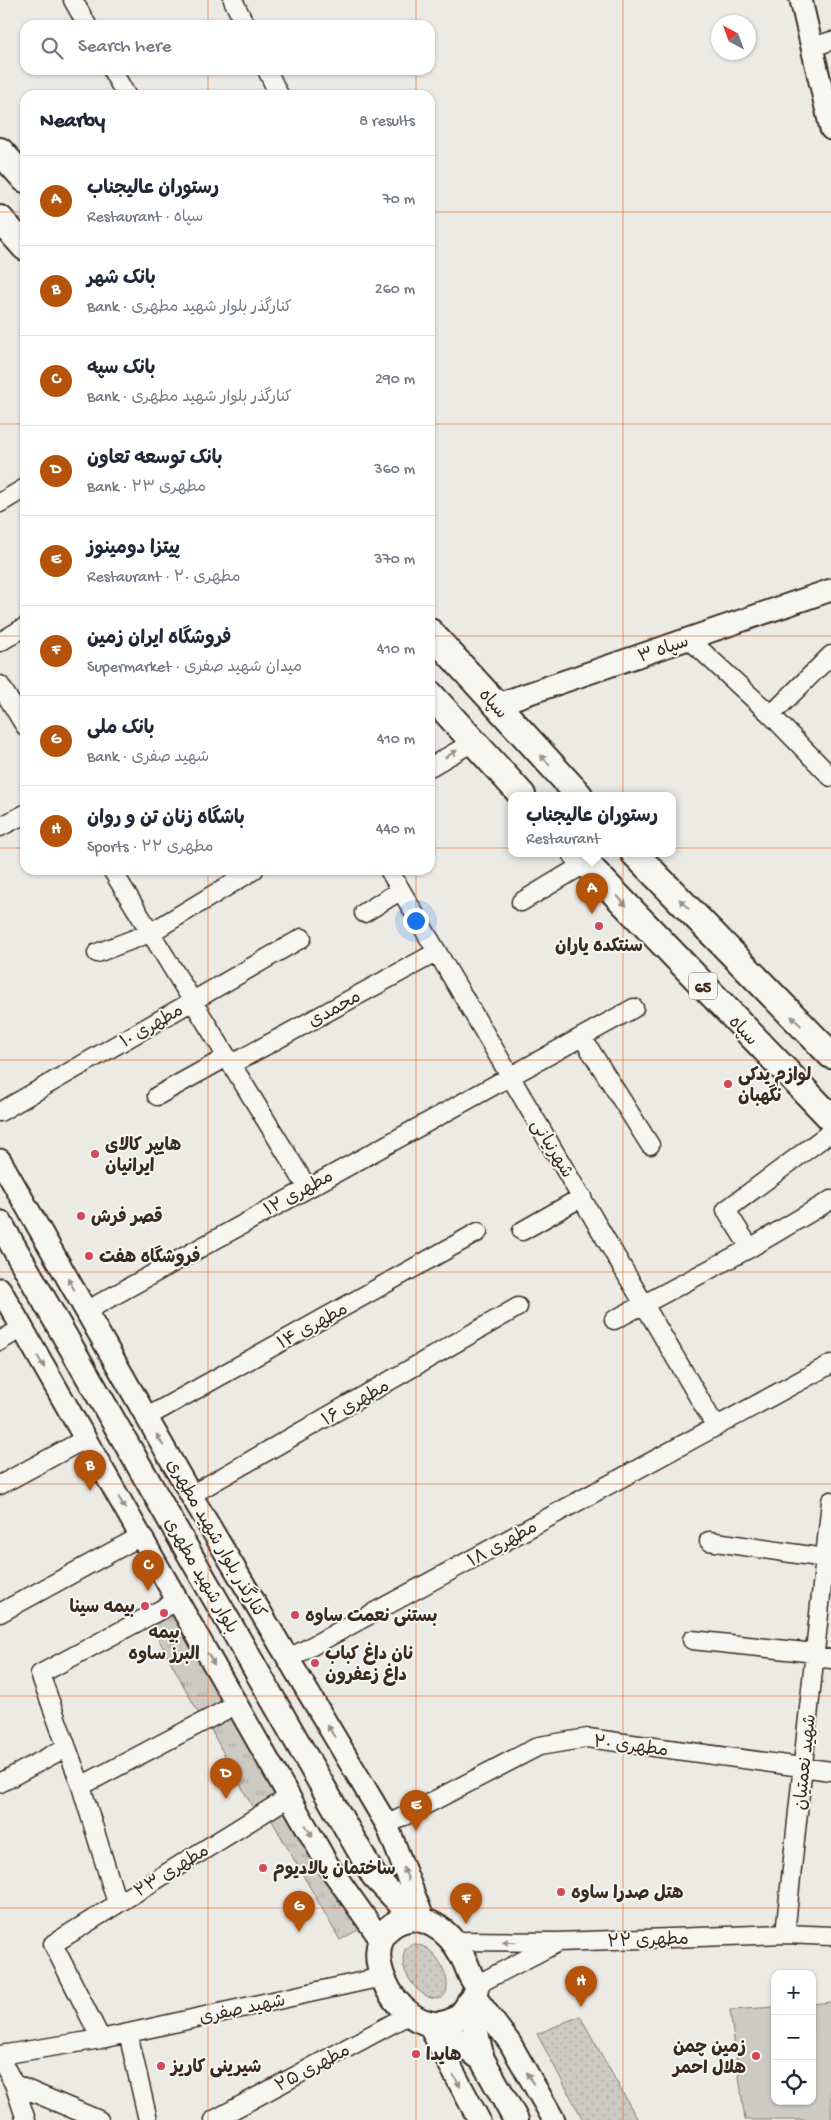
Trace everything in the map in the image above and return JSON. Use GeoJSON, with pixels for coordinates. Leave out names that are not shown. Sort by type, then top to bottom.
{"type":"FeatureCollection","features":[{"type":"Feature","properties":{"kind":"main road"},"geometry":{"type":"LineString","coordinates":[[0,151],[20,173]]}},
{"type":"Feature","properties":{"kind":"main road"},"geometry":{"type":"LineString","coordinates":[[0,219],[20,241]]}},
{"type":"Feature","properties":{"kind":"main road","name":"سپاه"},"geometry":{"type":"LineString","coordinates":[[435,638],[576,792]]}},
{"type":"Feature","properties":{"kind":"main road"},"geometry":{"type":"LineString","coordinates":[[435,700],[519,792]]}},
{"type":"Feature","properties":{"kind":"main road"},"geometry":{"type":"LineString","coordinates":[[468,736],[495,705]]}},
{"type":"Feature","properties":{"kind":"main road","name":"65"},"geometry":{"type":"LineString","coordinates":[[638,857],[831,1056]]}},
{"type":"Feature","properties":{"kind":"main road","name":"سپاه"},"geometry":{"type":"LineString","coordinates":[[581,858],[831,1118]]}},
{"type":"Feature","properties":{"kind":"main road","name":"بلوار شهید مطهری"},"geometry":{"type":"LineString","coordinates":[[0,1223],[374,1876],[419,1919]]}},
{"type":"Feature","properties":{"kind":"main road"},"geometry":{"type":"LineString","coordinates":[[374,1876],[383,1936],[378,1959],[382,1977],[391,1994],[424,2020],[482,2059]]}},
{"type":"Feature","properties":{"kind":"main road"},"geometry":{"type":"LineString","coordinates":[[383,1936],[394,1924],[419,1919],[440,1928],[454,1941],[464,1956],[473,1994],[482,2059],[516,2120]]}},
{"type":"Feature","properties":{"kind":"main road"},"geometry":{"type":"LineString","coordinates":[[424,2020],[456,2019],[464,2011],[473,1994]]}},
{"type":"Feature","properties":{"kind":"street"},"geometry":{"type":"LineString","coordinates":[[73,0],[84,20]]}},
{"type":"Feature","properties":{"kind":"street"},"geometry":{"type":"LineString","coordinates":[[233,0],[243,20]]}},
{"type":"Feature","properties":{"kind":"street"},"geometry":{"type":"LineString","coordinates":[[801,0],[821,44],[831,129]]}},
{"type":"Feature","properties":{"kind":"street"},"geometry":{"type":"LineString","coordinates":[[115,75],[123,90]]}},
{"type":"Feature","properties":{"kind":"street"},"geometry":{"type":"LineString","coordinates":[[269,75],[277,90]]}},
{"type":"Feature","properties":{"kind":"street"},"geometry":{"type":"LineString","coordinates":[[0,504],[20,491]]}},
{"type":"Feature","properties":{"kind":"street","name":"سپاه ۳"},"geometry":{"type":"LineString","coordinates":[[495,705],[831,590]]}},
{"type":"Feature","properties":{"kind":"street"},"geometry":{"type":"LineString","coordinates":[[0,642],[20,630]]}},
{"type":"Feature","properties":{"kind":"street"},"geometry":{"type":"LineString","coordinates":[[689,639],[771,715],[831,777]]}},
{"type":"Feature","properties":{"kind":"street"},"geometry":{"type":"LineString","coordinates":[[771,715],[831,655]]}},
{"type":"Feature","properties":{"kind":"street"},"geometry":{"type":"LineString","coordinates":[[0,685],[20,718]]}},
{"type":"Feature","properties":{"kind":"street"},"geometry":{"type":"LineString","coordinates":[[435,763],[468,736]]}},
{"type":"Feature","properties":{"kind":"street"},"geometry":{"type":"LineString","coordinates":[[0,827],[20,817]]}},
{"type":"Feature","properties":{"kind":"street"},"geometry":{"type":"LineString","coordinates":[[520,902],[581,858]]}},
{"type":"Feature","properties":{"kind":"street"},"geometry":{"type":"LineString","coordinates":[[115,875],[307,1187]]}},
{"type":"Feature","properties":{"kind":"street"},"geometry":{"type":"LineString","coordinates":[[97,953],[150,933],[246,875]]}},
{"type":"Feature","properties":{"kind":"street","name":"شهرنیانی"},"geometry":{"type":"LineString","coordinates":[[392,875],[645,1303],[716,1427]]}},
{"type":"Feature","properties":{"kind":"street"},"geometry":{"type":"LineString","coordinates":[[364,913],[401,890]]}},
{"type":"Feature","properties":{"kind":"street","name":"مطهری ۱۰"},"geometry":{"type":"LineString","coordinates":[[0,1112],[302,938]]}},
{"type":"Feature","properties":{"kind":"street","name":"محمدی"},"geometry":{"type":"LineString","coordinates":[[157,1096],[229,1061],[438,952]]}},
{"type":"Feature","properties":{"kind":"street","name":"مطهری ۱۲"},"geometry":{"type":"LineString","coordinates":[[86,1311],[307,1187],[634,1008]]}},
{"type":"Feature","properties":{"kind":"street"},"geometry":{"type":"LineString","coordinates":[[582,1037],[650,1145]]}},
{"type":"Feature","properties":{"kind":"street"},"geometry":{"type":"LineString","coordinates":[[750,1248],[726,1210],[831,1132]]}},
{"type":"Feature","properties":{"kind":"street","name":"کنارگذر بلوار شهید مطهری"},"geometry":{"type":"LineString","coordinates":[[0,1160],[191,1495],[387,1825],[419,1919]]}},
{"type":"Feature","properties":{"kind":"street"},"geometry":{"type":"LineString","coordinates":[[522,1231],[582,1197]]}},
{"type":"Feature","properties":{"kind":"street"},"geometry":{"type":"LineString","coordinates":[[614,1320],[750,1248],[831,1200]]}},
{"type":"Feature","properties":{"kind":"street","name":"مطهری ۱۴"},"geometry":{"type":"LineString","coordinates":[[147,1417],[478,1232]]}},
{"type":"Feature","properties":{"kind":"street"},"geometry":{"type":"LineString","coordinates":[[0,1289],[328,1865],[383,1936]]}},
{"type":"Feature","properties":{"kind":"street","name":"مطهری ۱۶"},"geometry":{"type":"LineString","coordinates":[[191,1495],[518,1307]]}},
{"type":"Feature","properties":{"kind":"street"},"geometry":{"type":"LineString","coordinates":[[0,1341],[22,1328]]}},
{"type":"Feature","properties":{"kind":"street","name":"مطهری ۱۸"},"geometry":{"type":"LineString","coordinates":[[288,1659],[831,1364]]}},
{"type":"Feature","properties":{"kind":"street"},"geometry":{"type":"LineString","coordinates":[[0,1484],[85,1439]]}},
{"type":"Feature","properties":{"kind":"street","name":"شهید نعمتیان"},"geometry":{"type":"LineString","coordinates":[[786,1934],[803,1768],[820,1656],[825,1558],[829,1540],[831,1501]]}},
{"type":"Feature","properties":{"kind":"street"},"geometry":{"type":"LineString","coordinates":[[0,1613],[141,1536]]}},
{"type":"Feature","properties":{"kind":"street"},"geometry":{"type":"LineString","coordinates":[[709,1541],[825,1558]]}},
{"type":"Feature","properties":{"kind":"street"},"geometry":{"type":"LineString","coordinates":[[117,1904],[81,1786],[40,1674],[177,1601]]}},
{"type":"Feature","properties":{"kind":"street"},"geometry":{"type":"LineString","coordinates":[[692,1640],[820,1656]]}},
{"type":"Feature","properties":{"kind":"street"},"geometry":{"type":"LineString","coordinates":[[81,1786],[236,1704]]}},
{"type":"Feature","properties":{"kind":"street","name":"مطهری ۲۰"},"geometry":{"type":"LineString","coordinates":[[387,1825],[539,1746],[588,1738],[831,1771]]}},
{"type":"Feature","properties":{"kind":"street"},"geometry":{"type":"LineString","coordinates":[[0,1783],[66,1748]]}},
{"type":"Feature","properties":{"kind":"street","name":"مطهری ۲۳"},"geometry":{"type":"LineString","coordinates":[[101,2039],[53,1944],[289,1797]]}},
{"type":"Feature","properties":{"kind":"street","name":"مطهری ۲۲"},"geometry":{"type":"LineString","coordinates":[[473,1994],[557,1942],[786,1934],[831,1936]]}},
{"type":"Feature","properties":{"kind":"street"},"geometry":{"type":"LineString","coordinates":[[454,1941],[557,1942]]}},
{"type":"Feature","properties":{"kind":"street","name":"شهید صفری"},"geometry":{"type":"LineString","coordinates":[[0,2057],[101,2039],[382,1977]]}},
{"type":"Feature","properties":{"kind":"street"},"geometry":{"type":"LineString","coordinates":[[473,1994],[510,2043],[554,2120]]}},
{"type":"Feature","properties":{"kind":"street"},"geometry":{"type":"LineString","coordinates":[[424,2020],[479,2120]]}},
{"type":"Feature","properties":{"kind":"street","name":"مطهری ۲۵"},"geometry":{"type":"LineString","coordinates":[[214,2120],[424,2020]]}},
{"type":"Feature","properties":{"kind":"street"},"geometry":{"type":"LineString","coordinates":[[128,2033],[148,2120]]}},
{"type":"Feature","properties":{"kind":"street"},"geometry":{"type":"LineString","coordinates":[[0,2057],[14,2084],[26,2120]]}},
{"type":"Feature","properties":{"kind":"street"},"geometry":{"type":"LineString","coordinates":[[14,2084],[99,2120]]}},
{"type":"Feature","properties":{"kind":"green space"},"geometry":{"type":"Polygon","coordinates":[[[175,1614],[223,1700],[199,1714],[152,1627],[175,1614]]]}},
{"type":"Feature","properties":{"kind":"green space"},"geometry":{"type":"Polygon","coordinates":[[[234,1714],[279,1795],[254,1810],[210,1728],[234,1714]]]}},
{"type":"Feature","properties":{"kind":"green space"},"geometry":{"type":"Polygon","coordinates":[[[289,1809],[363,1927],[340,1940],[271,1819],[289,1809]]]}},
{"type":"Feature","properties":{"kind":"green space"},"geometry":{"type":"Polygon","coordinates":[[[411,1944],[423,1946],[440,1963],[447,1984],[446,1993],[440,1998],[431,1998],[425,1995],[416,1988],[408,1976],[403,1956],[406,1948],[411,1944]]]}},
{"type":"Feature","properties":{"kind":"green space","name":"زمین چمن هلال احمر"},"geometry":{"type":"Polygon","coordinates":[[[831,2002],[831,2120],[745,2120],[730,2010],[771,2007],[771,2105],[816,2105],[816,2004],[831,2002]]]}},
{"type":"Feature","properties":{"kind":"green space"},"geometry":{"type":"Polygon","coordinates":[[[580,2016],[638,2120],[583,2120],[537,2034],[580,2016]]]}},
{"type":"Feature","properties":{"kind":"place","name":"رستوران عالیجناب"},"geometry":{"type":"Point","coordinates":[592,914]}},
{"type":"Feature","properties":{"kind":"place","name":"سنتکده یاران"},"geometry":{"type":"Point","coordinates":[599,926]}},
{"type":"Feature","properties":{"kind":"place","name":"لوازم یدکی نگهبان"},"geometry":{"type":"Point","coordinates":[728,1084]}},
{"type":"Feature","properties":{"kind":"place","name":"هایپر کالای ایرانیان"},"geometry":{"type":"Point","coordinates":[95,1154]}},
{"type":"Feature","properties":{"kind":"place","name":"قصر فرش"},"geometry":{"type":"Point","coordinates":[81,1216]}},
{"type":"Feature","properties":{"kind":"place","name":"فروشگاه هفت"},"geometry":{"type":"Point","coordinates":[89,1256]}},
{"type":"Feature","properties":{"kind":"place","name":"بانک شهر"},"geometry":{"type":"Point","coordinates":[90,1491]}},
{"type":"Feature","properties":{"kind":"place","name":"بانک سپه"},"geometry":{"type":"Point","coordinates":[148,1591]}},
{"type":"Feature","properties":{"kind":"place","name":"بیمه سینا"},"geometry":{"type":"Point","coordinates":[145,1606]}},
{"type":"Feature","properties":{"kind":"place","name":"بیمه البرز ساوه"},"geometry":{"type":"Point","coordinates":[164,1613]}},
{"type":"Feature","properties":{"kind":"place","name":"بستنی نعمت ساوه"},"geometry":{"type":"Point","coordinates":[295,1615]}},
{"type":"Feature","properties":{"kind":"place","name":"نان داغ کباب داغ زعفرون"},"geometry":{"type":"Point","coordinates":[315,1663]}},
{"type":"Feature","properties":{"kind":"place","name":"بانک توسعه تعاون"},"geometry":{"type":"Point","coordinates":[226,1799]}},
{"type":"Feature","properties":{"kind":"place","name":"پیتزا دومینوز"},"geometry":{"type":"Point","coordinates":[416,1831]}},
{"type":"Feature","properties":{"kind":"place","name":"ساختمان پالادیوم"},"geometry":{"type":"Point","coordinates":[263,1868]}},
{"type":"Feature","properties":{"kind":"place","name":"هتل صدرا ساوه"},"geometry":{"type":"Point","coordinates":[561,1892]}},
{"type":"Feature","properties":{"kind":"place","name":"فروشگاه ایران زمین"},"geometry":{"type":"Point","coordinates":[466,1924]}},
{"type":"Feature","properties":{"kind":"place","name":"بانک ملی"},"geometry":{"type":"Point","coordinates":[299,1932]}},
{"type":"Feature","properties":{"kind":"place","name":"باشگاه زنان تن و روان"},"geometry":{"type":"Point","coordinates":[581,2007]}},
{"type":"Feature","properties":{"kind":"place","name":"هایدا"},"geometry":{"type":"Point","coordinates":[416,2054]}},
{"type":"Feature","properties":{"kind":"place","name":"زمین چمن هلال احمر"},"geometry":{"type":"Point","coordinates":[756,2056]}},
{"type":"Feature","properties":{"kind":"place","name":"شیرینی کاریز"},"geometry":{"type":"Point","coordinates":[161,2066]}}]}
